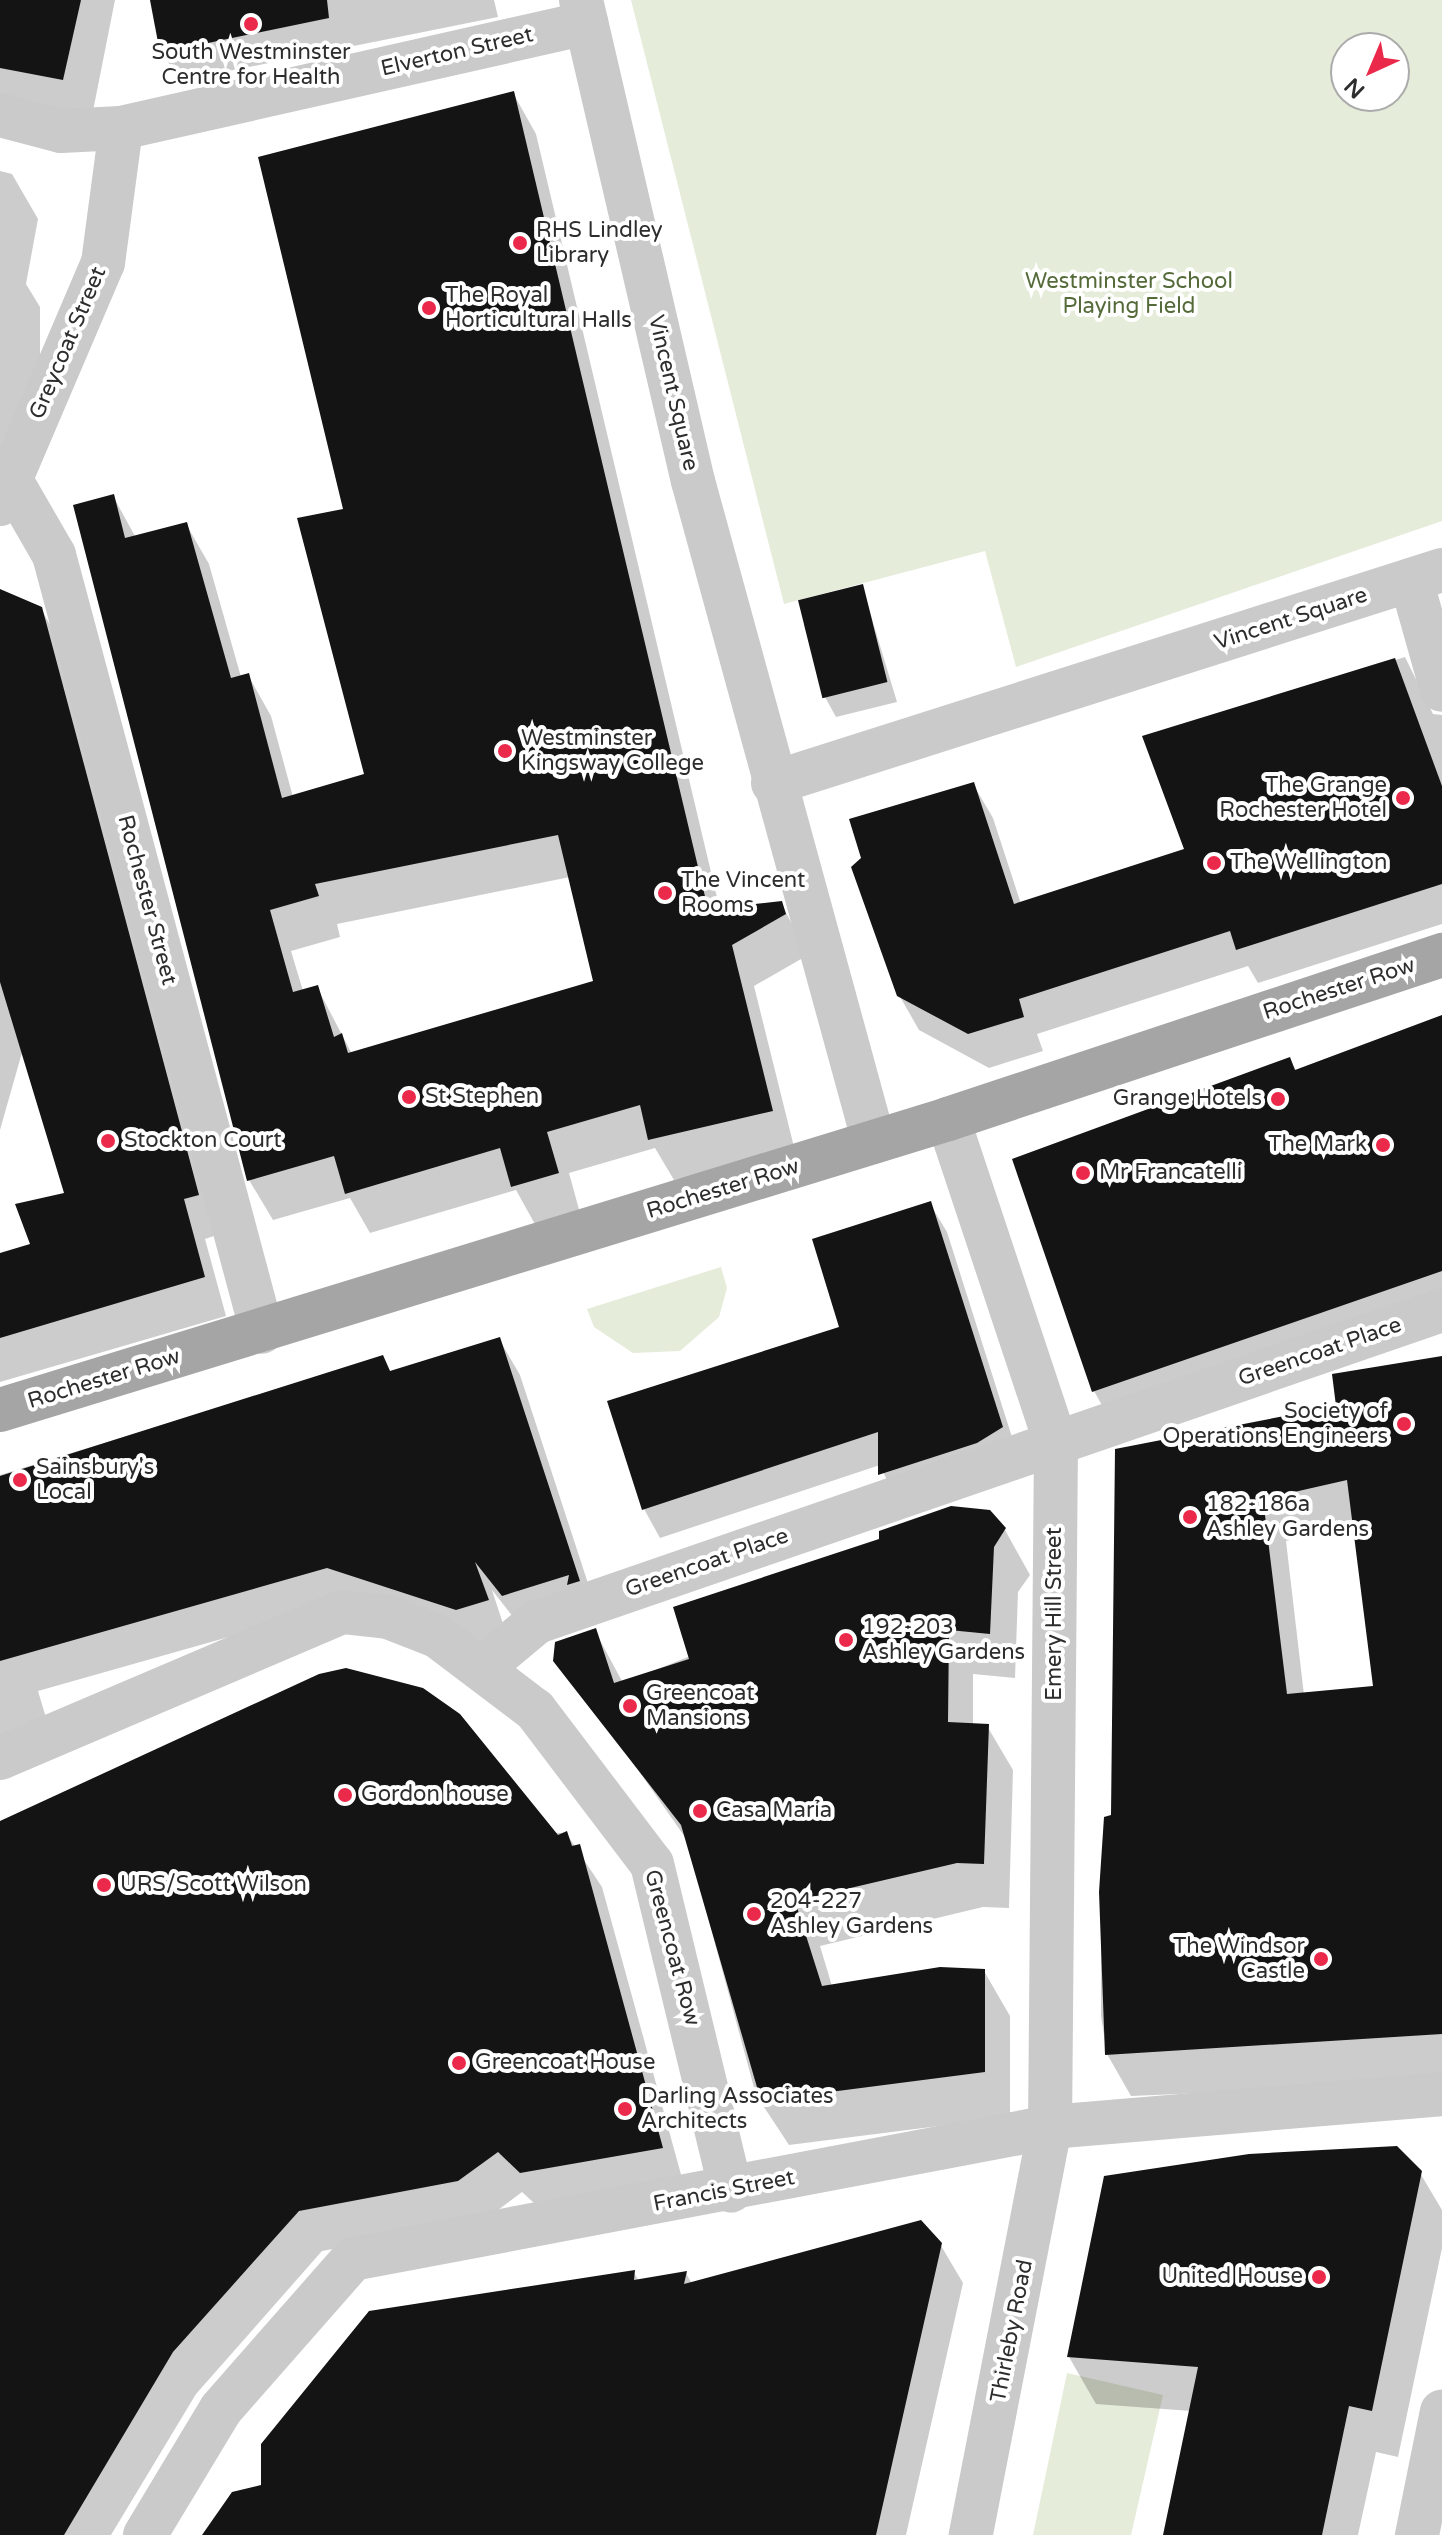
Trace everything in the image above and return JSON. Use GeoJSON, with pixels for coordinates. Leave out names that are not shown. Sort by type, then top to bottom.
{"type":"FeatureCollection","features":[{"type":"Feature","properties":{"kind":"main road","name":"Rochester Row"},"geometry":{"type":"LineString","coordinates":[[0,1410],[948,1119],[1442,955]]}},
{"type":"Feature","properties":{"kind":"street","name":"Elverton Street"},"geometry":{"type":"LineString","coordinates":[[0,115],[61,131],[121,128],[584,11]]}},
{"type":"Feature","properties":{"kind":"street","name":"Vincent Square"},"geometry":{"type":"LineString","coordinates":[[584,11],[773,783],[874,1142]]}},
{"type":"Feature","properties":{"kind":"street","name":"Greycoat Street"},"geometry":{"type":"LineString","coordinates":[[5,491],[103,263],[121,128]]}},
{"type":"Feature","properties":{"kind":"street","name":"Rochester Street"},"geometry":{"type":"LineString","coordinates":[[5,491],[54,555],[262,1332]]}},
{"type":"Feature","properties":{"kind":"street","name":"Vincent Square"},"geometry":{"type":"LineString","coordinates":[[773,783],[1426,575]]}},
{"type":"Feature","properties":{"kind":"street"},"geometry":{"type":"LineString","coordinates":[[1426,575],[1442,690]]}},
{"type":"Feature","properties":{"kind":"street","name":"Emery Hill Street"},"geometry":{"type":"LineString","coordinates":[[948,1119],[1056,1443],[1050,2127]]}},
{"type":"Feature","properties":{"kind":"street","name":"Greencoat Place"},"geometry":{"type":"LineString","coordinates":[[483,1667],[537,1622],[1442,1310]]}},
{"type":"Feature","properties":{"kind":"street"},"geometry":{"type":"LineString","coordinates":[[0,1758],[342,1612],[388,1617],[437,1636],[483,1667]]}},
{"type":"Feature","properties":{"kind":"street","name":"Greencoat Row"},"geometry":{"type":"LineString","coordinates":[[483,1667],[535,1710],[652,1864],[731,2191]]}},
{"type":"Feature","properties":{"kind":"street","name":"Francis Street"},"geometry":{"type":"LineString","coordinates":[[145,2535],[221,2409],[353,2259],[731,2191],[1050,2127],[1442,2094]]}},
{"type":"Feature","properties":{"kind":"street","name":"Thirleby Road"},"geometry":{"type":"LineString","coordinates":[[971,2535],[1050,2127]]}},
{"type":"Feature","properties":{"kind":"street"},"geometry":{"type":"LineString","coordinates":[[1417,2535],[1442,2411]]}},
{"type":"Feature","properties":{"kind":"green space","name":"Westminster School Playing Field"},"geometry":{"type":"Polygon","coordinates":[[[631,0],[1442,0],[1442,521],[1016,667],[985,551],[784,604],[631,0]]]}},
{"type":"Feature","properties":{"kind":"green space"},"geometry":{"type":"Polygon","coordinates":[[[721,1267],[727,1288],[719,1317],[680,1351],[633,1353],[594,1327],[587,1309],[721,1267]]]}},
{"type":"Feature","properties":{"kind":"green space"},"geometry":{"type":"Polygon","coordinates":[[[1067,2373],[1163,2395],[1131,2535],[1033,2535],[1067,2373]]]}},
{"type":"Feature","properties":{"kind":"building"},"geometry":{"type":"Polygon","coordinates":[[[0,0],[81,0],[63,80],[0,68],[0,0]]]}},
{"type":"Feature","properties":{"kind":"building","name":"South Westminster Centre for Health"},"geometry":{"type":"Polygon","coordinates":[[[150,0],[327,0],[329,18],[160,53],[150,0]]]}},
{"type":"Feature","properties":{"kind":"building"},"geometry":{"type":"Polygon","coordinates":[[[514,91],[708,909],[782,901],[786,914],[732,945],[773,1111],[648,1140],[640,1105],[547,1132],[559,1173],[511,1187],[500,1148],[345,1194],[334,1156],[247,1181],[73,505],[114,494],[125,538],[187,522],[231,678],[249,673],[282,798],[364,774],[297,518],[343,509],[258,157],[514,91]],[[558,835],[315,884],[319,896],[270,910],[293,992],[318,985],[334,1037],[342,1033],[348,1053],[593,981],[558,835]]]}},
{"type":"Feature","properties":{"kind":"building"},"geometry":{"type":"Polygon","coordinates":[[[863,584],[887,682],[822,698],[798,600],[863,584]]]}},
{"type":"Feature","properties":{"kind":"building"},"geometry":{"type":"Polygon","coordinates":[[[0,589],[42,607],[199,1195],[184,1199],[205,1277],[0,1338],[0,1253],[30,1244],[15,1204],[64,1193],[0,982],[0,589]]]}},
{"type":"Feature","properties":{"kind":"building","name":"The Wellington"},"geometry":{"type":"Polygon","coordinates":[[[1395,658],[1442,786],[1442,884],[1236,950],[1230,931],[1019,999],[1024,1017],[968,1034],[897,996],[851,867],[861,858],[849,819],[974,782],[1014,904],[1184,849],[1142,736],[1395,658]]]}},
{"type":"Feature","properties":{"kind":"building"},"geometry":{"type":"Polygon","coordinates":[[[1442,1015],[1442,1271],[1092,1392],[1012,1159],[1290,1057],[1295,1070],[1442,1015]]]}},
{"type":"Feature","properties":{"kind":"building"},"geometry":{"type":"Polygon","coordinates":[[[931,1201],[1003,1427],[977,1443],[878,1475],[878,1432],[642,1510],[607,1401],[839,1327],[812,1239],[931,1201]]]}},
{"type":"Feature","properties":{"kind":"building"},"geometry":{"type":"Polygon","coordinates":[[[500,1337],[580,1581],[567,1585],[569,1575],[502,1596],[475,1562],[489,1600],[456,1610],[327,1568],[0,1661],[0,1476],[383,1355],[390,1371],[500,1337]]]}},
{"type":"Feature","properties":{"kind":"building"},"geometry":{"type":"Polygon","coordinates":[[[1442,1356],[1442,2034],[1105,2055],[1099,1892],[1104,1817],[1111,1815],[1115,1449],[1336,1406],[1332,1374],[1442,1356]],[[1347,1480],[1263,1499],[1287,1694],[1373,1686],[1347,1480]]]}},
{"type":"Feature","properties":{"kind":"building"},"geometry":{"type":"Polygon","coordinates":[[[951,1506],[990,1510],[1006,1528],[994,1547],[990,1634],[949,1630],[948,1722],[989,1724],[984,1864],[957,1863],[795,1901],[822,1986],[940,1967],[985,1969],[985,2072],[761,2101],[681,1825],[553,1661],[555,1642],[596,1628],[614,1683],[689,1659],[673,1607],[879,1539],[879,1531],[951,1506]]]}},
{"type":"Feature","properties":{"kind":"building"},"geometry":{"type":"Polygon","coordinates":[[[346,1668],[423,1688],[460,1714],[558,1835],[567,1831],[572,1846],[580,1844],[663,2148],[520,2173],[498,2152],[458,2181],[299,2211],[173,2352],[64,2535],[0,2535],[0,1821],[319,1674],[346,1668]]]}},
{"type":"Feature","properties":{"kind":"building"},"geometry":{"type":"Polygon","coordinates":[[[1397,2146],[1422,2171],[1372,2411],[1349,2406],[1322,2535],[1163,2535],[1198,2367],[1067,2357],[1104,2176],[1249,2154],[1397,2146]]]}},
{"type":"Feature","properties":{"kind":"building"},"geometry":{"type":"Polygon","coordinates":[[[921,2220],[942,2243],[876,2535],[202,2535],[232,2492],[261,2485],[261,2444],[369,2311],[635,2270],[634,2280],[687,2271],[684,2284],[921,2220]]]}},
{"type":"Feature","properties":{"kind":"place","name":"South Westminster Centre for Health"},"geometry":{"type":"Point","coordinates":[251,24]}},
{"type":"Feature","properties":{"kind":"place","name":"RHS Lindley Library"},"geometry":{"type":"Point","coordinates":[520,243]}},
{"type":"Feature","properties":{"kind":"place","name":"The Royal Horticultural Halls"},"geometry":{"type":"Point","coordinates":[429,308]}},
{"type":"Feature","properties":{"kind":"place","name":"Westminster Kingsway College"},"geometry":{"type":"Point","coordinates":[505,751]}},
{"type":"Feature","properties":{"kind":"place","name":"The Grange Rochester Hotel"},"geometry":{"type":"Point","coordinates":[1403,798]}},
{"type":"Feature","properties":{"kind":"place","name":"The Wellington"},"geometry":{"type":"Point","coordinates":[1214,863]}},
{"type":"Feature","properties":{"kind":"place","name":"The Vincent Rooms"},"geometry":{"type":"Point","coordinates":[665,893]}},
{"type":"Feature","properties":{"kind":"place","name":"St Stephen"},"geometry":{"type":"Point","coordinates":[409,1097]}},
{"type":"Feature","properties":{"kind":"place","name":"Grange Hotels"},"geometry":{"type":"Point","coordinates":[1278,1099]}},
{"type":"Feature","properties":{"kind":"place","name":"Stockton Court"},"geometry":{"type":"Point","coordinates":[108,1141]}},
{"type":"Feature","properties":{"kind":"place","name":"The Mark"},"geometry":{"type":"Point","coordinates":[1383,1145]}},
{"type":"Feature","properties":{"kind":"place","name":"Mr Francatelli"},"geometry":{"type":"Point","coordinates":[1083,1173]}},
{"type":"Feature","properties":{"kind":"place","name":"Society of Operations Engineers"},"geometry":{"type":"Point","coordinates":[1404,1424]}},
{"type":"Feature","properties":{"kind":"place","name":"Sainsbury's Local"},"geometry":{"type":"Point","coordinates":[20,1480]}},
{"type":"Feature","properties":{"kind":"place","name":"182-186a Ashley Gardens"},"geometry":{"type":"Point","coordinates":[1190,1517]}},
{"type":"Feature","properties":{"kind":"place","name":"192-203 Ashley Gardens"},"geometry":{"type":"Point","coordinates":[846,1640]}},
{"type":"Feature","properties":{"kind":"place","name":"Greencoat Mansions"},"geometry":{"type":"Point","coordinates":[630,1706]}},
{"type":"Feature","properties":{"kind":"place","name":"Gordon house"},"geometry":{"type":"Point","coordinates":[345,1795]}},
{"type":"Feature","properties":{"kind":"place","name":"Casa María"},"geometry":{"type":"Point","coordinates":[700,1811]}},
{"type":"Feature","properties":{"kind":"place","name":"URS/Scott Wilson"},"geometry":{"type":"Point","coordinates":[104,1885]}},
{"type":"Feature","properties":{"kind":"place","name":"204-227 Ashley Gardens"},"geometry":{"type":"Point","coordinates":[754,1914]}},
{"type":"Feature","properties":{"kind":"place","name":"The Windsor Castle"},"geometry":{"type":"Point","coordinates":[1321,1959]}},
{"type":"Feature","properties":{"kind":"place","name":"Greencoat House"},"geometry":{"type":"Point","coordinates":[459,2063]}},
{"type":"Feature","properties":{"kind":"place","name":"Darling Associates Architects"},"geometry":{"type":"Point","coordinates":[625,2109]}},
{"type":"Feature","properties":{"kind":"place","name":"United House"},"geometry":{"type":"Point","coordinates":[1319,2277]}}]}
